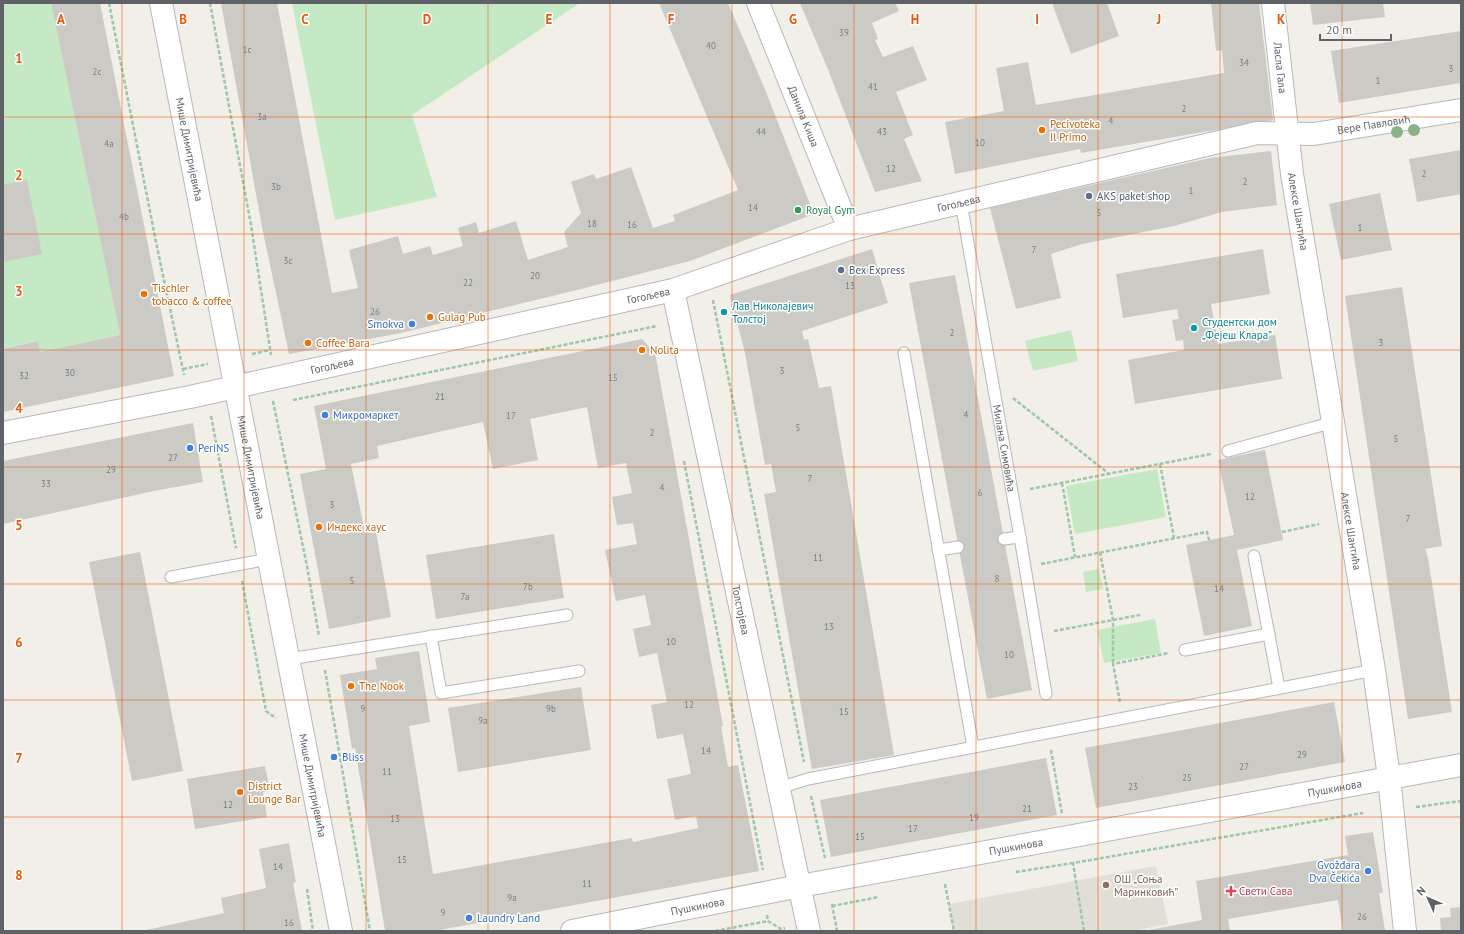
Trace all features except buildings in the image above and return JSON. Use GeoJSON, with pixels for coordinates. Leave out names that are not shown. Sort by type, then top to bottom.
{"type":"FeatureCollection","features":[{"type":"Feature","properties":{"kind":"street","name":"Мише Димитријевића"},"geometry":{"type":"LineString","coordinates":[[161,3],[341,931]]}},
{"type":"Feature","properties":{"kind":"street","name":"Данила Киша"},"geometry":{"type":"LineString","coordinates":[[758,3],[849,228]]}},
{"type":"Feature","properties":{"kind":"street","name":"Ласла Гала"},"geometry":{"type":"LineString","coordinates":[[1273,3],[1286,133]]}},
{"type":"Feature","properties":{"kind":"street","name":"Вере Павловић"},"geometry":{"type":"LineString","coordinates":[[1286,133],[1314,134],[1461,110]]}},
{"type":"Feature","properties":{"kind":"street","name":"Гогољева"},"geometry":{"type":"LineString","coordinates":[[3,433],[235,387],[673,290],[849,228],[1257,133],[1286,133]]}},
{"type":"Feature","properties":{"kind":"street","name":"Алексе Шантића"},"geometry":{"type":"LineString","coordinates":[[1286,133],[1374,670],[1389,777],[1405,931]]}},
{"type":"Feature","properties":{"kind":"street","name":"Толстојева"},"geometry":{"type":"LineString","coordinates":[[673,290],[808,928]]}},
{"type":"Feature","properties":{"kind":"street","name":"Пушкинова"},"geometry":{"type":"LineString","coordinates":[[572,931],[800,886],[1461,765]]}},
{"type":"Feature","properties":{"kind":"lane","name":"Милана Симовића"},"geometry":{"type":"LineString","coordinates":[[961,203],[994,383],[1046,694]]}},
{"type":"Feature","properties":{"kind":"lane"},"geometry":{"type":"LineString","coordinates":[[904,353],[973,747]]}},
{"type":"Feature","properties":{"kind":"lane"},"geometry":{"type":"LineString","coordinates":[[1228,451],[1334,422]]}},
{"type":"Feature","properties":{"kind":"lane"},"geometry":{"type":"LineString","coordinates":[[1004,540],[1020,537]]}},
{"type":"Feature","properties":{"kind":"lane"},"geometry":{"type":"LineString","coordinates":[[938,550],[958,547]]}},
{"type":"Feature","properties":{"kind":"lane"},"geometry":{"type":"LineString","coordinates":[[1254,556],[1279,688]]}},
{"type":"Feature","properties":{"kind":"lane"},"geometry":{"type":"LineString","coordinates":[[171,577],[269,559]]}},
{"type":"Feature","properties":{"kind":"lane"},"geometry":{"type":"LineString","coordinates":[[288,659],[567,615]]}},
{"type":"Feature","properties":{"kind":"lane"},"geometry":{"type":"LineString","coordinates":[[1185,650],[1269,634]]}},
{"type":"Feature","properties":{"kind":"lane"},"geometry":{"type":"LineString","coordinates":[[431,636],[441,693],[579,671]]}},
{"type":"Feature","properties":{"kind":"lane"},"geometry":{"type":"LineString","coordinates":[[779,788],[808,779],[1374,670]]}},
{"type":"Feature","properties":{"kind":"path"},"geometry":{"type":"LineString","coordinates":[[109,3],[156,242],[190,396]]}},
{"type":"Feature","properties":{"kind":"path"},"geometry":{"type":"LineString","coordinates":[[210,3],[251,224],[271,356]]}},
{"type":"Feature","properties":{"kind":"path"},"geometry":{"type":"LineString","coordinates":[[713,295],[829,881],[837,931]]}},
{"type":"Feature","properties":{"kind":"path"},"geometry":{"type":"LineString","coordinates":[[290,401],[657,326],[658,332]]}},
{"type":"Feature","properties":{"kind":"path"},"geometry":{"type":"LineString","coordinates":[[994,383],[1108,474]]}},
{"type":"Feature","properties":{"kind":"path"},"geometry":{"type":"LineString","coordinates":[[274,404],[282,402]]}},
{"type":"Feature","properties":{"kind":"path"},"geometry":{"type":"LineString","coordinates":[[210,413],[266,711],[277,719]]}},
{"type":"Feature","properties":{"kind":"path"},"geometry":{"type":"LineString","coordinates":[[682,453],[760,852],[768,921]]}},
{"type":"Feature","properties":{"kind":"path"},"geometry":{"type":"LineString","coordinates":[[1012,492],[1205,455]]}},
{"type":"Feature","properties":{"kind":"path"},"geometry":{"type":"LineString","coordinates":[[1160,464],[1174,538]]}},
{"type":"Feature","properties":{"kind":"path"},"geometry":{"type":"LineString","coordinates":[[1062,483],[1075,557]]}},
{"type":"Feature","properties":{"kind":"path"},"geometry":{"type":"LineString","coordinates":[[1282,532],[1318,524]]}},
{"type":"Feature","properties":{"kind":"path"},"geometry":{"type":"LineString","coordinates":[[1025,566],[1207,532],[1209,540]]}},
{"type":"Feature","properties":{"kind":"path"},"geometry":{"type":"LineString","coordinates":[[1100,552],[1113,620],[1113,664],[1123,718]]}},
{"type":"Feature","properties":{"kind":"path"},"geometry":{"type":"LineString","coordinates":[[1036,634],[1140,614]]}},
{"type":"Feature","properties":{"kind":"path"},"geometry":{"type":"LineString","coordinates":[[1113,664],[1171,653]]}},
{"type":"Feature","properties":{"kind":"path"},"geometry":{"type":"LineString","coordinates":[[1392,812],[1461,801]]}},
{"type":"Feature","properties":{"kind":"path"},"geometry":{"type":"LineString","coordinates":[[1084,931],[1073,863],[1363,813]]}},
{"type":"Feature","properties":{"kind":"path"},"geometry":{"type":"LineString","coordinates":[[945,884],[954,931]]}},
{"type":"Feature","properties":{"kind":"path"},"geometry":{"type":"LineString","coordinates":[[307,885],[314,931]]}},
{"type":"Feature","properties":{"kind":"path"},"geometry":{"type":"LineString","coordinates":[[715,931],[768,921],[781,930],[808,928],[835,922]]}},
{"type":"Feature","properties":{"kind":"shaded area","name":"ОШ „Соња Маринковић”"},"geometry":{"type":"Polygon","coordinates":[[[1156,866],[1168,924],[1132,931],[953,931],[949,904],[1156,866]]]}},
{"type":"Feature","properties":{"kind":"green space"},"geometry":{"type":"Polygon","coordinates":[[[3,3],[51,3],[120,335],[40,352],[37,341],[3,349],[3,3]]]}},
{"type":"Feature","properties":{"kind":"green space"},"geometry":{"type":"Polygon","coordinates":[[[292,3],[580,3],[412,115],[437,197],[335,220],[292,3]]]}},
{"type":"Feature","properties":{"kind":"green space"},"geometry":{"type":"Polygon","coordinates":[[[1071,330],[1078,361],[1033,371],[1025,341],[1071,330]]]}},
{"type":"Feature","properties":{"kind":"green space"},"geometry":{"type":"Polygon","coordinates":[[[1157,469],[1166,517],[1075,534],[1066,486],[1157,469]]]}},
{"type":"Feature","properties":{"kind":"green space"},"geometry":{"type":"Polygon","coordinates":[[[1099,569],[1103,589],[1086,592],[1083,572],[1099,569]]]}},
{"type":"Feature","properties":{"kind":"green space"},"geometry":{"type":"Polygon","coordinates":[[[1155,619],[1161,653],[1104,663],[1097,630],[1155,619]]]}},
{"type":"Feature","properties":{"kind":"place","name":"Pecivoteka Il Primo"},"geometry":{"type":"Point","coordinates":[1042,130]}},
{"type":"Feature","properties":{"kind":"place","name":"AKS paket shop"},"geometry":{"type":"Point","coordinates":[1089,196]}},
{"type":"Feature","properties":{"kind":"place","name":"Royal Gym"},"geometry":{"type":"Point","coordinates":[798,210]}},
{"type":"Feature","properties":{"kind":"place","name":"Bex Express"},"geometry":{"type":"Point","coordinates":[841,270]}},
{"type":"Feature","properties":{"kind":"place","name":"Tischler tobacco & coffee"},"geometry":{"type":"Point","coordinates":[144,294]}},
{"type":"Feature","properties":{"kind":"place","name":"Лав Николајевич Толстој"},"geometry":{"type":"Point","coordinates":[724,312]}},
{"type":"Feature","properties":{"kind":"place","name":"Gulag Pub"},"geometry":{"type":"Point","coordinates":[430,317]}},
{"type":"Feature","properties":{"kind":"place","name":"Smokva"},"geometry":{"type":"Point","coordinates":[412,324]}},
{"type":"Feature","properties":{"kind":"place","name":"Студентски дом „Фејеш Клара”"},"geometry":{"type":"Point","coordinates":[1194,328]}},
{"type":"Feature","properties":{"kind":"place","name":"Coffee Bara"},"geometry":{"type":"Point","coordinates":[308,343]}},
{"type":"Feature","properties":{"kind":"place","name":"Nolita"},"geometry":{"type":"Point","coordinates":[642,350]}},
{"type":"Feature","properties":{"kind":"place","name":"Микромаркет"},"geometry":{"type":"Point","coordinates":[325,415]}},
{"type":"Feature","properties":{"kind":"place","name":"PeriNS"},"geometry":{"type":"Point","coordinates":[190,448]}},
{"type":"Feature","properties":{"kind":"place","name":"Индекс хаус"},"geometry":{"type":"Point","coordinates":[319,527]}},
{"type":"Feature","properties":{"kind":"place","name":"The Nook"},"geometry":{"type":"Point","coordinates":[351,686]}},
{"type":"Feature","properties":{"kind":"place","name":"Bliss"},"geometry":{"type":"Point","coordinates":[334,757]}},
{"type":"Feature","properties":{"kind":"place","name":"District Lounge Bar"},"geometry":{"type":"Point","coordinates":[240,792]}},
{"type":"Feature","properties":{"kind":"place","name":"Gvožđara Dva Čekića"},"geometry":{"type":"Point","coordinates":[1368,871]}},
{"type":"Feature","properties":{"kind":"place","name":"ОШ „Соња Маринковић”"},"geometry":{"type":"Point","coordinates":[1106,885]}},
{"type":"Feature","properties":{"kind":"place","name":"Свети Сава"},"geometry":{"type":"Point","coordinates":[1231,891]}},
{"type":"Feature","properties":{"kind":"place","name":"Laundry Land"},"geometry":{"type":"Point","coordinates":[469,918]}}]}
